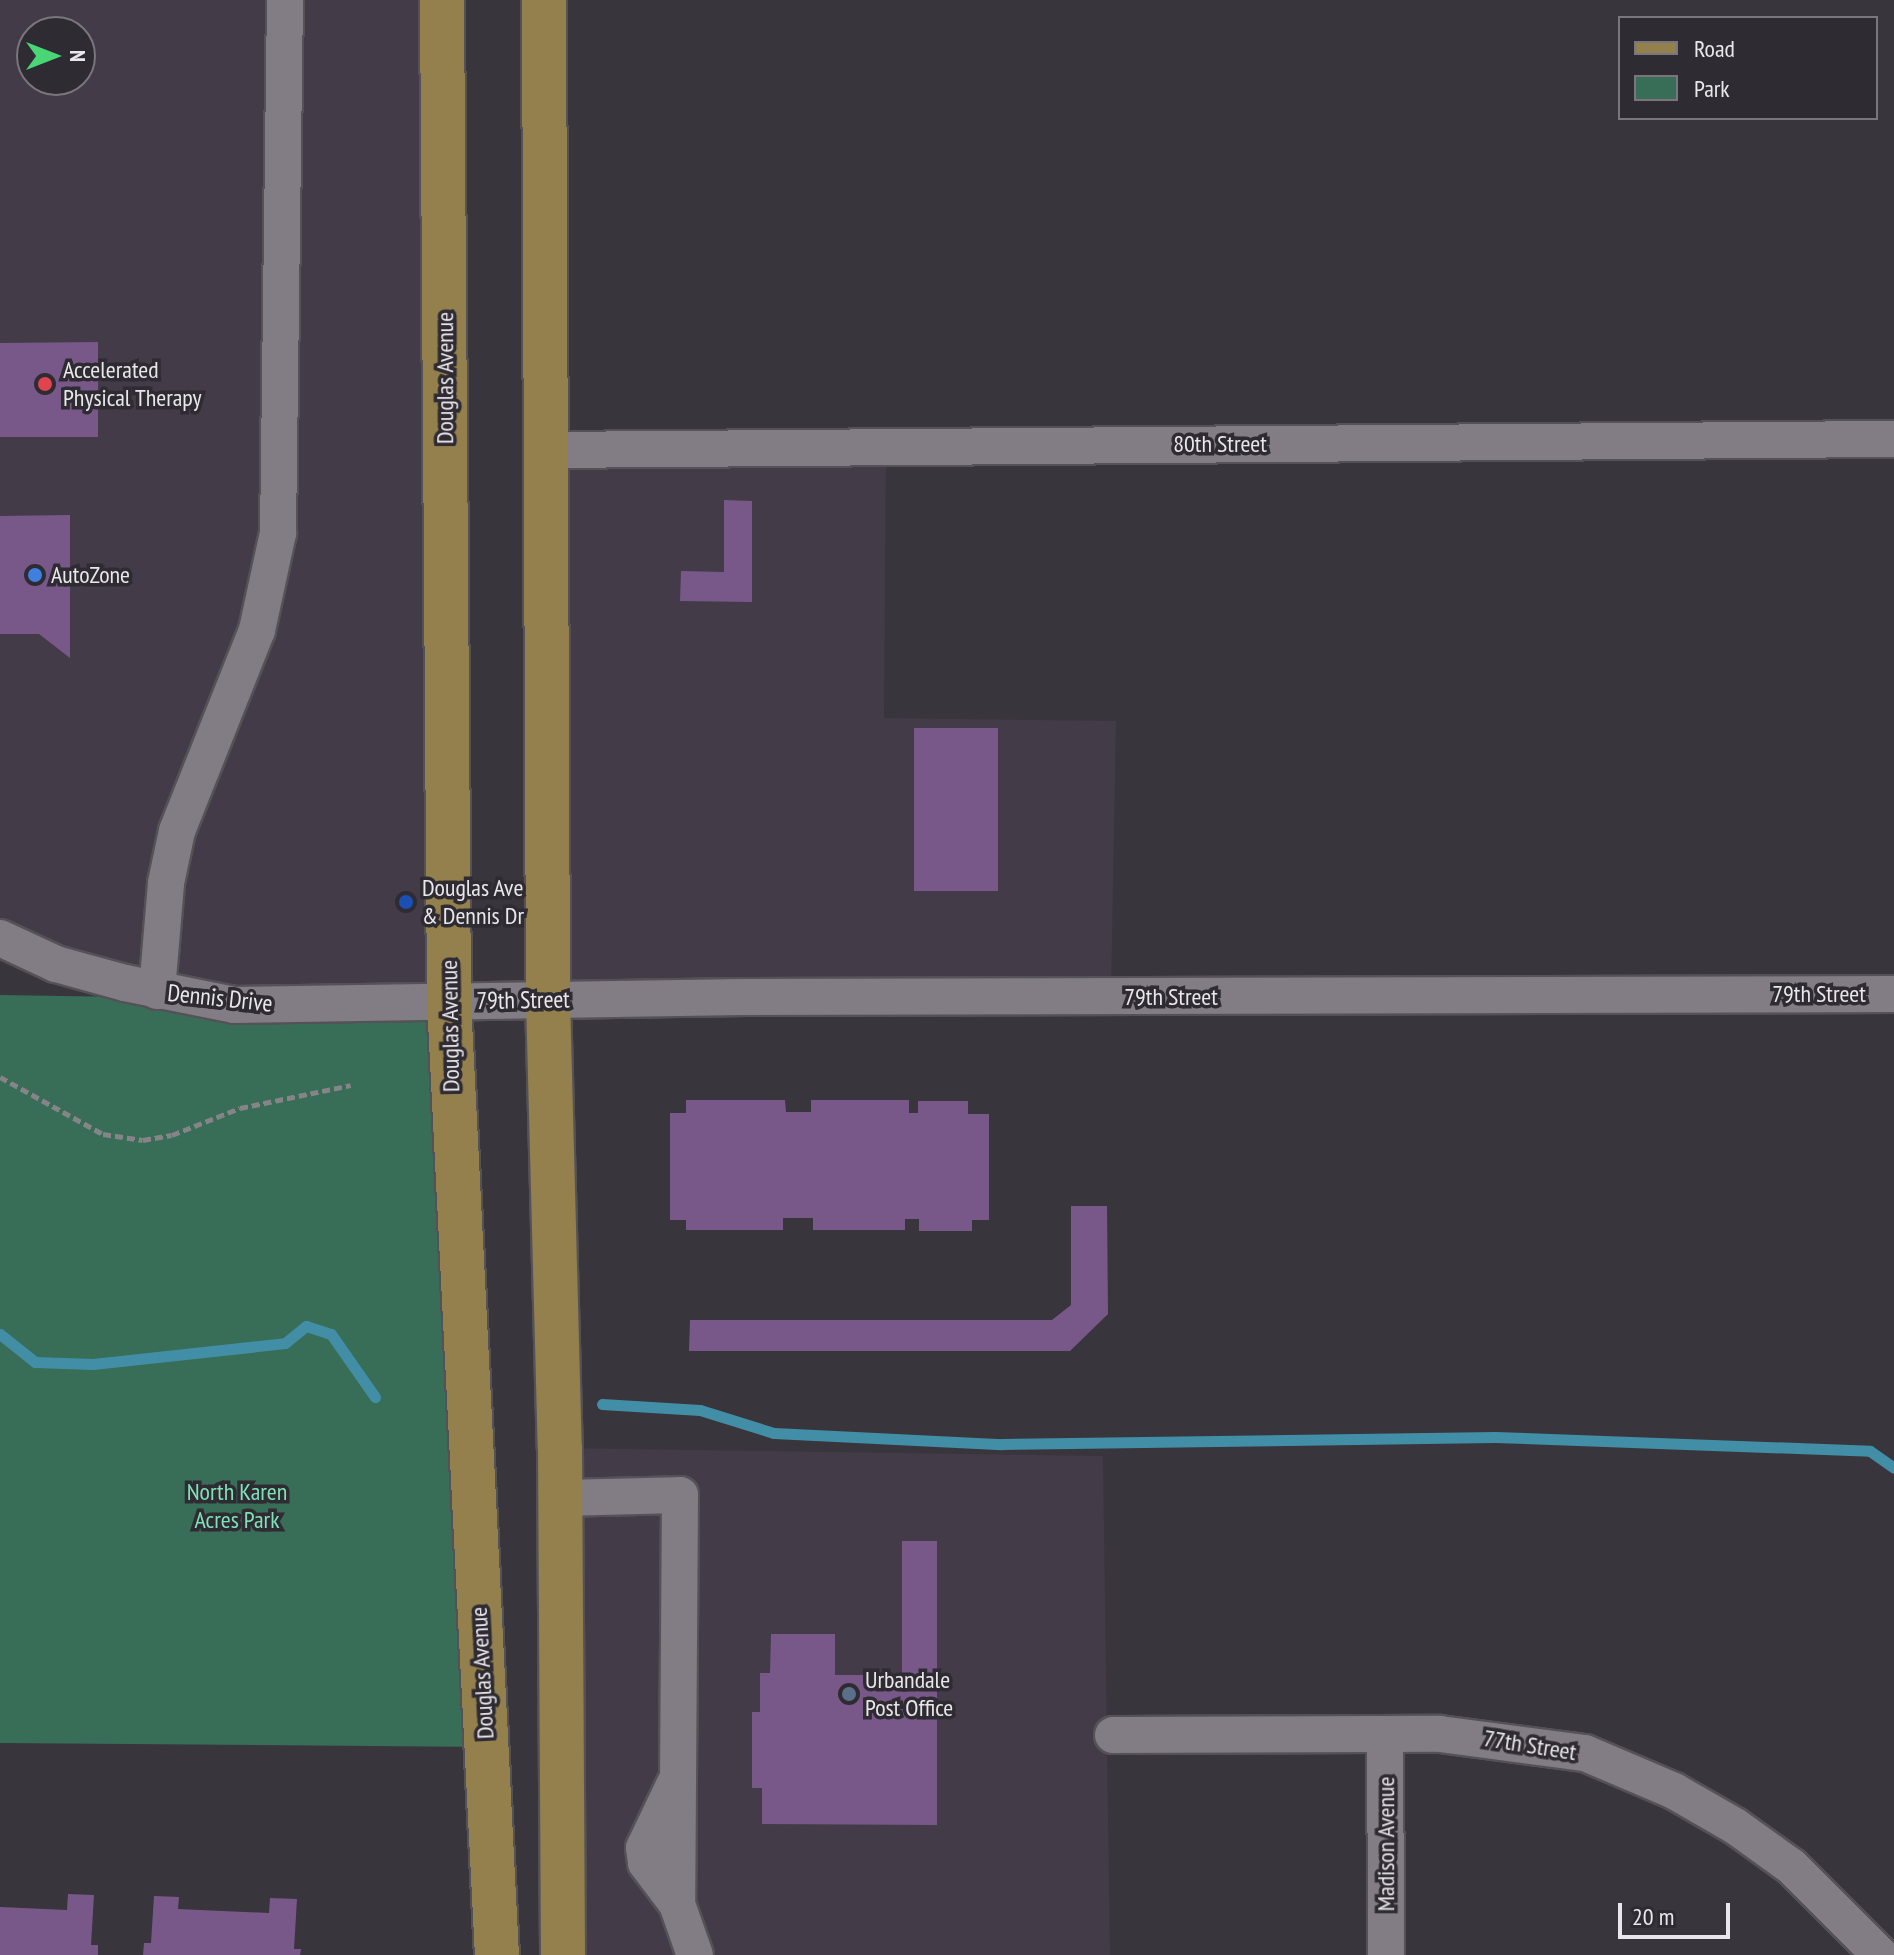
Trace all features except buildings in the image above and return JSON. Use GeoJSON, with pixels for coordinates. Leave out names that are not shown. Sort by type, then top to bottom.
{"type":"FeatureCollection","features":[{"type":"Feature","properties":{"kind":"main road","name":"Douglas Avenue"},"geometry":{"type":"LineString","coordinates":[[442,0],[449,1002],[497,1955]]}},
{"type":"Feature","properties":{"kind":"main road"},"geometry":{"type":"LineString","coordinates":[[544,0],[548,999],[560,1498],[563,1955]]}},
{"type":"Feature","properties":{"kind":"street"},"geometry":{"type":"LineString","coordinates":[[157,991],[166,883],[177,831],[257,630],[278,533],[285,0]]}},
{"type":"Feature","properties":{"kind":"street","name":"80th Street"},"geometry":{"type":"LineString","coordinates":[[546,450],[1894,439]]}},
{"type":"Feature","properties":{"kind":"street","name":"Dennis Drive"},"geometry":{"type":"LineString","coordinates":[[0,938],[56,964],[157,991],[234,1005],[449,1002]]}},
{"type":"Feature","properties":{"kind":"street","name":"79th Street"},"geometry":{"type":"LineString","coordinates":[[449,1002],[548,999],[1894,994]]}},
{"type":"Feature","properties":{"kind":"street"},"geometry":{"type":"LineString","coordinates":[[560,1498],[680,1495],[678,1778],[644,1848],[646,1863],[677,1904],[695,1955]]}},
{"type":"Feature","properties":{"kind":"street","name":"77th Street"},"geometry":{"type":"LineString","coordinates":[[1113,1735],[1385,1734],[1516,1740],[1585,1753],[1674,1791],[1792,1867],[1880,1955]]}},
{"type":"Feature","properties":{"kind":"street","name":"Madison Avenue"},"geometry":{"type":"LineString","coordinates":[[1385,1734],[1386,1955]]}},
{"type":"Feature","properties":{"kind":"path"},"geometry":{"type":"LineString","coordinates":[[0,1077],[103,1134],[143,1140],[172,1135],[240,1108],[351,1085]]}},
{"type":"Feature","properties":{"kind":"shaded area"},"geometry":{"type":"Polygon","coordinates":[[[0,0],[442,0],[449,1002],[234,1005],[0,938],[0,0]]]}},
{"type":"Feature","properties":{"kind":"shaded area"},"geometry":{"type":"Polygon","coordinates":[[[886,447],[884,718],[1116,721],[1111,997],[548,999],[546,450],[886,447]]]}},
{"type":"Feature","properties":{"kind":"shaded area"},"geometry":{"type":"Polygon","coordinates":[[[560,1448],[1103,1456],[1110,1955],[563,1955],[560,1448]]]}},
{"type":"Feature","properties":{"kind":"green space","name":"North Karen Acres Park"},"geometry":{"type":"Polygon","coordinates":[[[0,995],[449,1002],[486,1747],[0,1743],[0,995]]]}},
{"type":"Feature","properties":{"kind":"waterway"},"geometry":{"type":"LineString","coordinates":[[0,1334],[35,1362],[93,1364],[285,1343],[306,1326],[331,1334],[375,1397]]}},
{"type":"Feature","properties":{"kind":"waterway"},"geometry":{"type":"LineString","coordinates":[[602,1404],[700,1410],[774,1433],[1002,1444],[1495,1437],[1870,1451],[1894,1468]]}},
{"type":"Feature","properties":{"kind":"place","name":"Accelerated Physical Therapy"},"geometry":{"type":"Point","coordinates":[45,384]}},
{"type":"Feature","properties":{"kind":"place","name":"AutoZone"},"geometry":{"type":"Point","coordinates":[35,575]}},
{"type":"Feature","properties":{"kind":"place","name":"Douglas Ave & Dennis Dr"},"geometry":{"type":"Point","coordinates":[406,902]}},
{"type":"Feature","properties":{"kind":"place","name":"Urbandale Post Office"},"geometry":{"type":"Point","coordinates":[849,1694]}}]}
